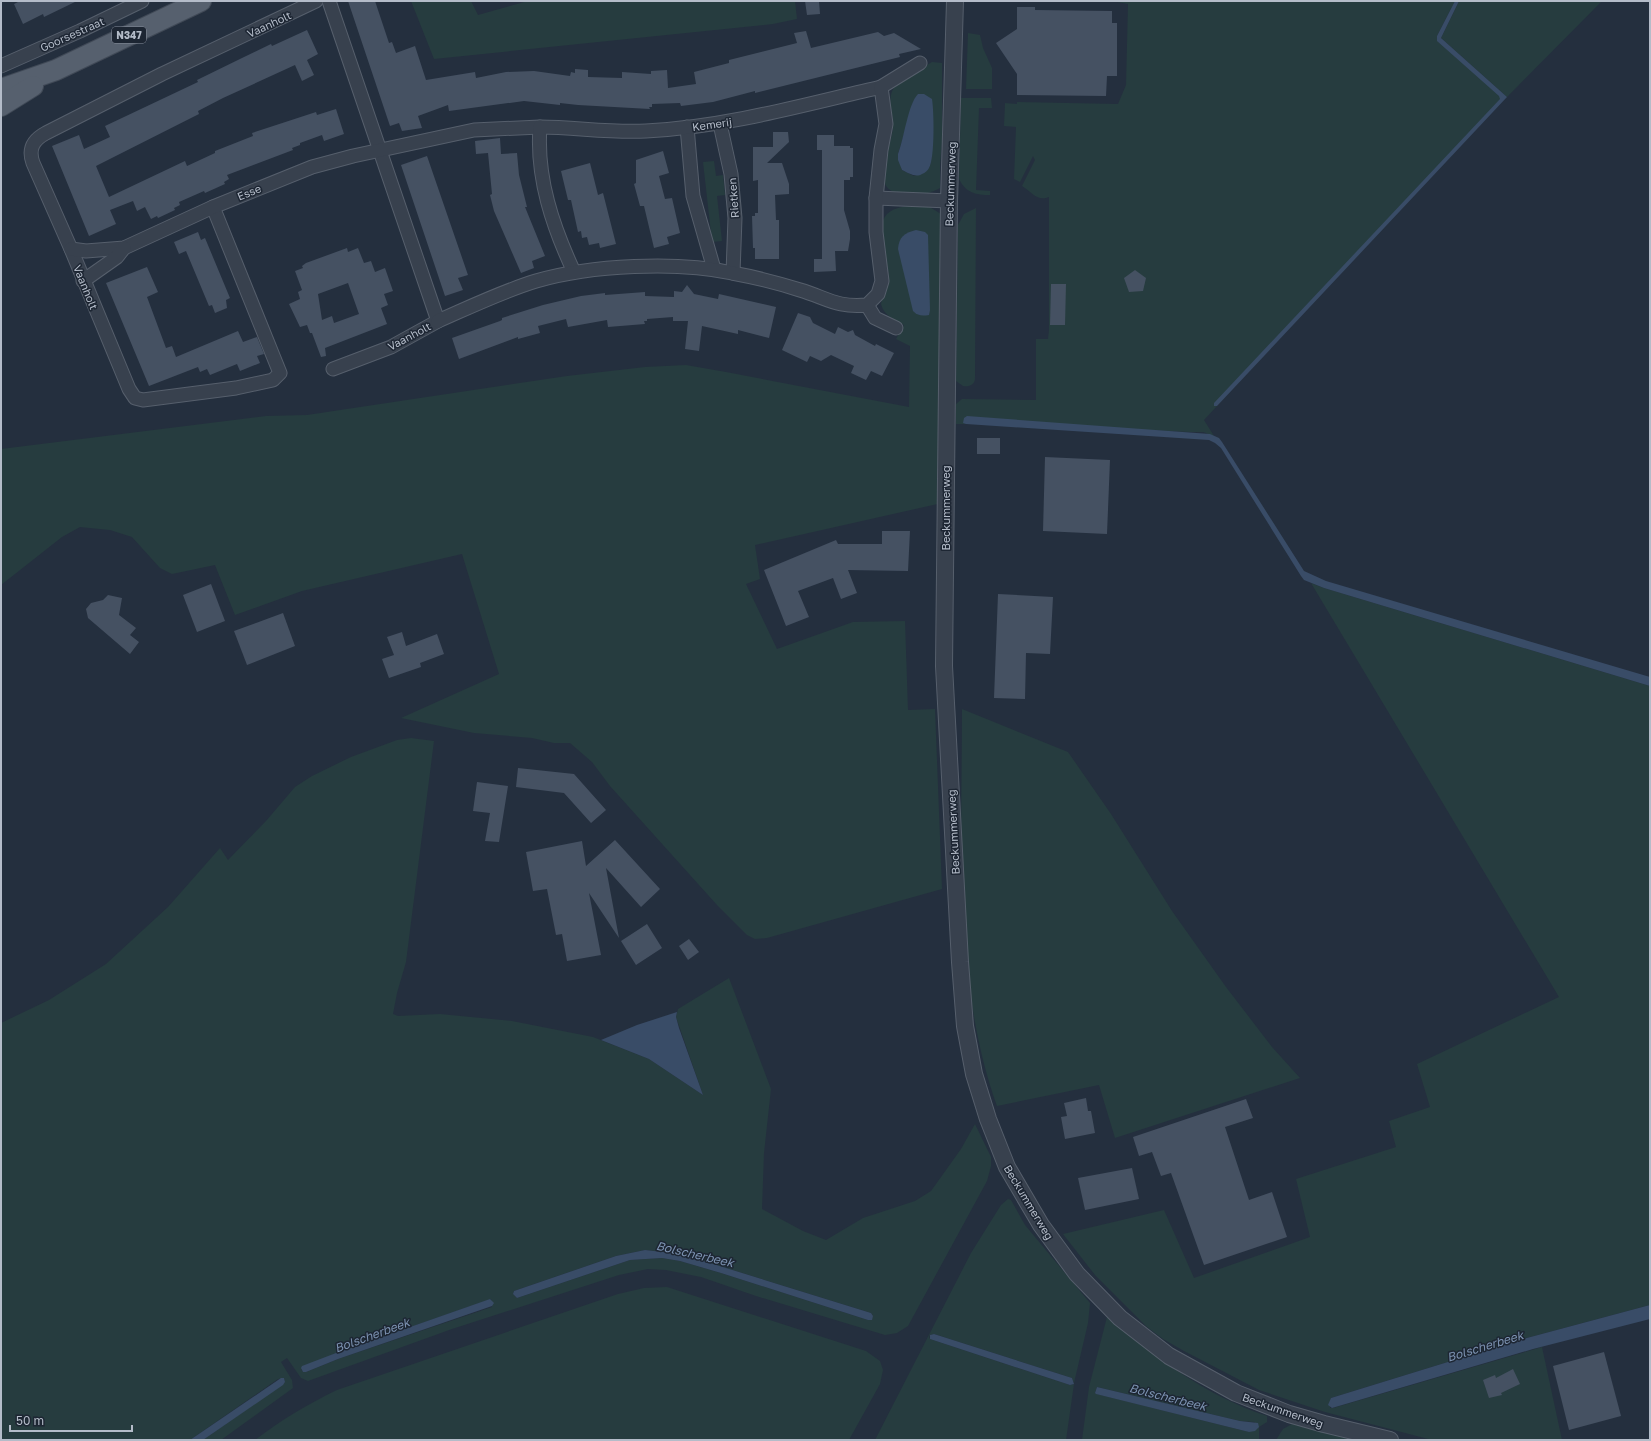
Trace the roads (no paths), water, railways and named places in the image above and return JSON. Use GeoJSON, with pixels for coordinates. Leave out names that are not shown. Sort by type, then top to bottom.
{"type":"FeatureCollection","features":[{"type":"Feature","properties":{"kind":"main road","name":"N347"},"geometry":{"type":"LineString","coordinates":[[1,89],[56,70],[201,1]]}},
{"type":"Feature","properties":{"kind":"main road","name":"N347"},"geometry":{"type":"LineString","coordinates":[[1,106],[56,70]]}},
{"type":"Feature","properties":{"kind":"street","name":"Goorsestraat"},"geometry":{"type":"LineString","coordinates":[[1,65],[80,31],[142,1]]}},
{"type":"Feature","properties":{"kind":"street","name":"Vaanholt"},"geometry":{"type":"LineString","coordinates":[[213,206],[280,373],[273,380],[236,388],[143,400],[135,398],[129,389],[31,157],[32,148],[37,138],[294,6],[316,1]]}},
{"type":"Feature","properties":{"kind":"street","name":"Vaanholt"},"geometry":{"type":"LineString","coordinates":[[329,1],[438,321],[391,347],[333,369]]}},
{"type":"Feature","properties":{"kind":"street","name":"Beckummerweg"},"geometry":{"type":"LineString","coordinates":[[955,1],[948,201],[944,666],[960,962],[965,1026],[974,1074],[988,1119],[1007,1167],[1041,1225],[1076,1274],[1120,1318],[1169,1356],[1236,1393],[1289,1414],[1390,1440]]}},
{"type":"Feature","properties":{"kind":"street","name":"Kemerij"},"geometry":{"type":"LineString","coordinates":[[380,150],[474,130],[540,127],[596,131],[646,131],[720,124],[881,87],[920,63]]}},
{"type":"Feature","properties":{"kind":"street"},"geometry":{"type":"LineString","coordinates":[[438,321],[488,299],[536,281],[574,272],[649,266],[714,269],[800,290],[836,304],[851,306],[867,305],[878,294],[882,281],[876,232],[876,198],[881,150],[886,124],[881,87]]}},
{"type":"Feature","properties":{"kind":"street","name":"Rietken"},"geometry":{"type":"LineString","coordinates":[[720,124],[731,174],[734,218],[733,273]]}},
{"type":"Feature","properties":{"kind":"street"},"geometry":{"type":"LineString","coordinates":[[540,127],[538,150],[546,193],[560,241],[574,272]]}},
{"type":"Feature","properties":{"kind":"street"},"geometry":{"type":"LineString","coordinates":[[687,128],[693,196],[714,269]]}},
{"type":"Feature","properties":{"kind":"street","name":"Esse"},"geometry":{"type":"LineString","coordinates":[[71,249],[86,251],[124,248],[213,206],[312,167],[380,150]]}},
{"type":"Feature","properties":{"kind":"street"},"geometry":{"type":"LineString","coordinates":[[876,198],[948,201]]}},
{"type":"Feature","properties":{"kind":"street","name":"Esse"},"geometry":{"type":"LineString","coordinates":[[83,281],[116,257],[124,248]]}},
{"type":"Feature","properties":{"kind":"street"},"geometry":{"type":"LineString","coordinates":[[867,305],[875,318],[896,328]]}},
{"type":"Feature","properties":{"kind":"water"},"geometry":{"type":"Polygon","coordinates":[[[1455,1],[1459,1],[1441,38],[1507,97],[1217,406],[1214,406],[1214,403],[1500,99],[1499,96],[1437,41],[1437,36],[1455,1]]]}},
{"type":"Feature","properties":{"kind":"water"},"geometry":{"type":"Polygon","coordinates":[[[918,94],[924,94],[932,99],[934,134],[931,163],[929,168],[920,175],[912,175],[902,170],[898,160],[898,154],[909,113],[918,94]]]}},
{"type":"Feature","properties":{"kind":"water"},"geometry":{"type":"Polygon","coordinates":[[[916,230],[925,232],[928,235],[930,310],[929,315],[924,316],[913,311],[898,249],[903,236],[916,230]]]}},
{"type":"Feature","properties":{"kind":"water"},"geometry":{"type":"Polygon","coordinates":[[[967,416],[1210,434],[1219,438],[1222,442],[1304,571],[1326,581],[1650,677],[1650,686],[1324,588],[1304,580],[1221,448],[1209,440],[963,423],[964,418],[967,416]]]}},
{"type":"Feature","properties":{"kind":"water"},"geometry":{"type":"Polygon","coordinates":[[[677,1012],[676,1017],[679,1028],[703,1095],[649,1059],[601,1040],[637,1025],[677,1012]]]}},
{"type":"Feature","properties":{"kind":"water"},"geometry":{"type":"Polygon","coordinates":[[[645,1250],[681,1254],[871,1313],[873,1316],[872,1320],[721,1273],[680,1261],[662,1258],[630,1260],[517,1298],[513,1294],[514,1291],[616,1256],[645,1250]]]}},
{"type":"Feature","properties":{"kind":"water"},"geometry":{"type":"Polygon","coordinates":[[[490,1299],[494,1303],[492,1306],[338,1359],[306,1372],[303,1372],[301,1368],[302,1366],[336,1353],[490,1299]]]}},
{"type":"Feature","properties":{"kind":"water"},"geometry":{"type":"Polygon","coordinates":[[[1650,1305],[1650,1319],[1533,1349],[1332,1408],[1328,1405],[1331,1398],[1516,1341],[1650,1305]]]}},
{"type":"Feature","properties":{"kind":"water"},"geometry":{"type":"Polygon","coordinates":[[[934,1334],[1072,1378],[1074,1384],[1070,1385],[930,1339],[930,1335],[934,1334]]]}},
{"type":"Feature","properties":{"kind":"water"},"geometry":{"type":"Polygon","coordinates":[[[281,1378],[284,1378],[285,1382],[283,1385],[203,1440],[190,1440],[281,1378]]]}},
{"type":"Feature","properties":{"kind":"water"},"geometry":{"type":"Polygon","coordinates":[[[1097,1387],[1240,1421],[1258,1423],[1259,1427],[1255,1431],[1249,1432],[1096,1394],[1097,1387]]]}},
{"type":"Feature","properties":{"kind":"water label","name":"Bolscherbeek"},"geometry":{"type":"Point","coordinates":[695,1254]}},
{"type":"Feature","properties":{"kind":"water label","name":"Bolscherbeek"},"geometry":{"type":"Point","coordinates":[372,1335]}},
{"type":"Feature","properties":{"kind":"water label","name":"Bolscherbeek"},"geometry":{"type":"Point","coordinates":[1485,1346]}},
{"type":"Feature","properties":{"kind":"water label","name":"Bolscherbeek"},"geometry":{"type":"Point","coordinates":[1168,1397]}}]}
